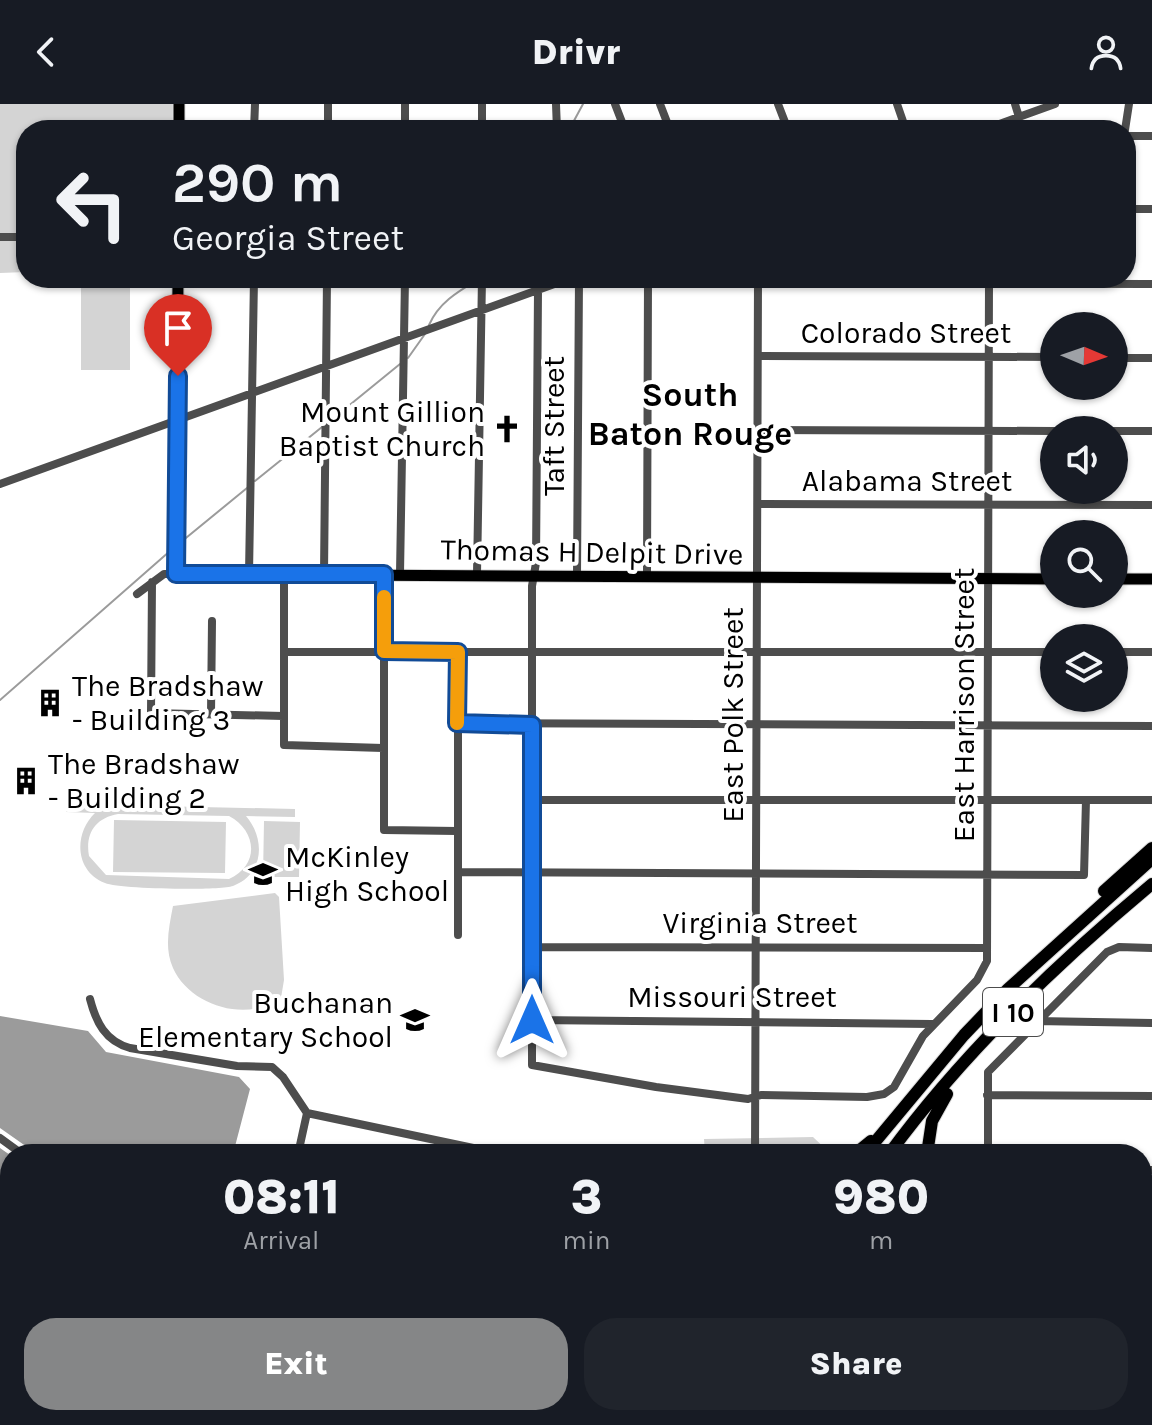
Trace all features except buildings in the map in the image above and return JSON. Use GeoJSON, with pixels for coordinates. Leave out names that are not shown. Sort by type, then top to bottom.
{"type":"FeatureCollection","features":[{"type":"Feature","properties":{"kind":"highway","name":"I 10"},"geometry":{"type":"LineString","coordinates":[[874,1144],[972,1027],[1093,911],[1100,895],[1151,853]]}},
{"type":"Feature","properties":{"kind":"highway","name":"I 10"},"geometry":{"type":"LineString","coordinates":[[897,1144],[981,1045],[1058,967],[1152,884]]}},
{"type":"Feature","properties":{"kind":"highway"},"geometry":{"type":"LineString","coordinates":[[928,1144],[938,1107],[981,1045]]}},
{"type":"Feature","properties":{"kind":"highway"},"geometry":{"type":"LineString","coordinates":[[869,1144],[881,1136]]}},
{"type":"Feature","properties":{"kind":"main road"},"geometry":{"type":"LineString","coordinates":[[176,568],[178,288]]}},
{"type":"Feature","properties":{"kind":"main road","name":"Thomas H Delpit Drive"},"geometry":{"type":"LineString","coordinates":[[176,568],[249,574],[1040,579]]}},
{"type":"Feature","properties":{"kind":"main road"},"geometry":{"type":"LineString","coordinates":[[1128,579],[1152,579]]}},
{"type":"Feature","properties":{"kind":"street"},"geometry":{"type":"LineString","coordinates":[[1015,104],[1019,117]]}},
{"type":"Feature","properties":{"kind":"street"},"geometry":{"type":"LineString","coordinates":[[1011,120],[1055,104]]}},
{"type":"Feature","properties":{"kind":"street"},"geometry":{"type":"LineString","coordinates":[[249,574],[254,288]]}},
{"type":"Feature","properties":{"kind":"street"},"geometry":{"type":"LineString","coordinates":[[324,574],[327,288]]}},
{"type":"Feature","properties":{"kind":"street"},"geometry":{"type":"LineString","coordinates":[[400,574],[401,373],[402,352],[407,337],[405,288]]}},
{"type":"Feature","properties":{"kind":"street"},"geometry":{"type":"LineString","coordinates":[[477,574],[482,288]]}},
{"type":"Feature","properties":{"kind":"street"},"geometry":{"type":"LineString","coordinates":[[0,484],[544,288]]}},
{"type":"Feature","properties":{"kind":"street","name":"Taft Street"},"geometry":{"type":"LineString","coordinates":[[577,575],[579,288]]}},
{"type":"Feature","properties":{"kind":"street"},"geometry":{"type":"LineString","coordinates":[[647,575],[648,288]]}},
{"type":"Feature","properties":{"kind":"street","name":"East Polk Street"},"geometry":{"type":"LineString","coordinates":[[755,1144],[758,288]]}},
{"type":"Feature","properties":{"kind":"street","name":"East Harrison Street"},"geometry":{"type":"LineString","coordinates":[[756,1097],[884,1094],[894,1087],[932,1024],[983,973],[987,948],[988,874],[989,288]]}},
{"type":"Feature","properties":{"kind":"street"},"geometry":{"type":"LineString","coordinates":[[538,290],[532,652],[532,1065],[695,1093],[756,1097]]}},
{"type":"Feature","properties":{"kind":"street","name":"Colorado Street"},"geometry":{"type":"LineString","coordinates":[[758,356],[1040,357]]}},
{"type":"Feature","properties":{"kind":"street"},"geometry":{"type":"LineString","coordinates":[[1128,358],[1152,358]]}},
{"type":"Feature","properties":{"kind":"street"},"geometry":{"type":"LineString","coordinates":[[758,430],[1040,431]]}},
{"type":"Feature","properties":{"kind":"street"},"geometry":{"type":"LineString","coordinates":[[1128,431],[1152,431]]}},
{"type":"Feature","properties":{"kind":"street","name":"Alabama Street"},"geometry":{"type":"LineString","coordinates":[[758,504],[1152,505]]}},
{"type":"Feature","properties":{"kind":"street","name":"Thomas H Delpit Drive"},"geometry":{"type":"LineString","coordinates":[[137,594],[176,568]]}},
{"type":"Feature","properties":{"kind":"street"},"geometry":{"type":"LineString","coordinates":[[284,574],[284,745],[383,748]]}},
{"type":"Feature","properties":{"kind":"street"},"geometry":{"type":"LineString","coordinates":[[384,574],[384,830],[457,831]]}},
{"type":"Feature","properties":{"kind":"street"},"geometry":{"type":"LineString","coordinates":[[152,582],[151,713],[283,716]]}},
{"type":"Feature","properties":{"kind":"street"},"geometry":{"type":"LineString","coordinates":[[211,714],[212,621]]}},
{"type":"Feature","properties":{"kind":"street"},"geometry":{"type":"LineString","coordinates":[[284,652],[1040,652]]}},
{"type":"Feature","properties":{"kind":"street"},"geometry":{"type":"LineString","coordinates":[[458,652],[458,935]]}},
{"type":"Feature","properties":{"kind":"street"},"geometry":{"type":"LineString","coordinates":[[1128,652],[1152,652]]}},
{"type":"Feature","properties":{"kind":"street"},"geometry":{"type":"LineString","coordinates":[[457,723],[1152,726]]}},
{"type":"Feature","properties":{"kind":"street"},"geometry":{"type":"LineString","coordinates":[[532,800],[1152,800]]}},
{"type":"Feature","properties":{"kind":"street"},"geometry":{"type":"LineString","coordinates":[[458,872],[1084,875],[1086,800]]}},
{"type":"Feature","properties":{"kind":"street","name":"Virginia Street"},"geometry":{"type":"LineString","coordinates":[[532,947],[987,948]]}},
{"type":"Feature","properties":{"kind":"street"},"geometry":{"type":"LineString","coordinates":[[988,1144],[988,1072],[1107,952],[1119,947],[1152,948]]}},
{"type":"Feature","properties":{"kind":"street"},"geometry":{"type":"LineString","coordinates":[[90,999],[97,1021],[115,1042],[232,1065],[272,1067],[283,1077],[307,1113],[443,1144]]}},
{"type":"Feature","properties":{"kind":"street","name":"Missouri Street"},"geometry":{"type":"LineString","coordinates":[[532,1020],[932,1024]]}},
{"type":"Feature","properties":{"kind":"street"},"geometry":{"type":"LineString","coordinates":[[1036,1021],[1152,1023]]}},
{"type":"Feature","properties":{"kind":"street"},"geometry":{"type":"LineString","coordinates":[[987,1095],[1152,1096]]}},
{"type":"Feature","properties":{"kind":"street"},"geometry":{"type":"LineString","coordinates":[[300,1144],[307,1113]]}},
{"type":"Feature","properties":{"kind":"shaded area"},"geometry":{"type":"Polygon","coordinates":[[[0,104],[179,104],[179,120],[16,120],[16,272],[0,273],[0,104]]]}},
{"type":"Feature","properties":{"kind":"shaded area"},"geometry":{"type":"Polygon","coordinates":[[[81,288],[130,288],[130,370],[81,370],[81,288]]]}},
{"type":"Feature","properties":{"kind":"shaded area"},"geometry":{"type":"Polygon","coordinates":[[[66,804],[295,809],[295,817],[246,816],[256,835],[259,855],[251,873],[244,880],[224,888],[169,889],[114,885],[95,877],[87,870],[80,851],[83,831],[95,813],[66,812],[66,804]],[[110,816],[93,828],[89,856],[106,875],[229,879],[246,865],[251,848],[245,830],[229,816],[110,816]]]}},
{"type":"Feature","properties":{"kind":"shaded area"},"geometry":{"type":"Polygon","coordinates":[[[114,820],[226,822],[225,873],[113,872],[114,820]]]}},
{"type":"Feature","properties":{"kind":"shaded area"},"geometry":{"type":"Polygon","coordinates":[[[264,821],[300,822],[299,877],[263,877],[264,821]]]}},
{"type":"Feature","properties":{"kind":"shaded area"},"geometry":{"type":"Polygon","coordinates":[[[275,893],[279,897],[284,980],[281,998],[252,1009],[236,1010],[206,1001],[192,992],[181,981],[170,960],[168,937],[173,906],[275,893]]]}},
{"type":"Feature","properties":{"kind":"shaded area"},"geometry":{"type":"Polygon","coordinates":[[[0,1016],[88,1031],[106,1052],[239,1077],[250,1089],[236,1144],[23,1144],[0,1128],[0,1016]]]}},
{"type":"Feature","properties":{"kind":"shaded area"},"geometry":{"type":"Polygon","coordinates":[[[813,1137],[820,1144],[704,1144],[704,1139],[813,1137]]]}},
{"type":"Feature","properties":{"kind":"waterway"},"geometry":{"type":"LineString","coordinates":[[574,120],[583,104]]}},
{"type":"Feature","properties":{"kind":"waterway"},"geometry":{"type":"LineString","coordinates":[[429,325],[444,304],[465,288]]}},
{"type":"Feature","properties":{"kind":"waterway"},"geometry":{"type":"LineString","coordinates":[[408,358],[425,334]]}},
{"type":"Feature","properties":{"kind":"waterway"},"geometry":{"type":"LineString","coordinates":[[330,421],[400,364]]}},
{"type":"Feature","properties":{"kind":"waterway"},"geometry":{"type":"LineString","coordinates":[[255,481],[322,427]]}},
{"type":"Feature","properties":{"kind":"waterway"},"geometry":{"type":"LineString","coordinates":[[181,542],[247,488]]}},
{"type":"Feature","properties":{"kind":"waterway"},"geometry":{"type":"LineString","coordinates":[[0,700],[170,551]]}},
{"type":"Feature","properties":{"kind":"slow traffic"},"geometry":{"type":"LineString","coordinates":[[384,597],[384,651],[458,652],[457,723]]}},
{"type":"Feature","properties":{"kind":"place","name":"Mount Gillion Baptist Church"},"geometry":{"type":"Point","coordinates":[507,429]}},
{"type":"Feature","properties":{"kind":"place","name":"The Bradshaw - Building 3"},"geometry":{"type":"Point","coordinates":[50,703]}},
{"type":"Feature","properties":{"kind":"place","name":"The Bradshaw - Building 2"},"geometry":{"type":"Point","coordinates":[26,781]}},
{"type":"Feature","properties":{"kind":"place","name":"McKinley High School"},"geometry":{"type":"Point","coordinates":[263,874]}},
{"type":"Feature","properties":{"kind":"place","name":"Buchanan Elementary School"},"geometry":{"type":"Point","coordinates":[415,1020]}},
{"type":"Feature","properties":{"kind":"district","name":"South Baton Rouge"},"geometry":{"type":"Point","coordinates":[690,414]}},
{"type":"Feature","properties":{"kind":"route"},"geometry":{"type":"LineString","coordinates":[[178,376],[176,574],[384,574],[384,651],[458,652],[457,723],[532,725],[532,1020]]}}]}
